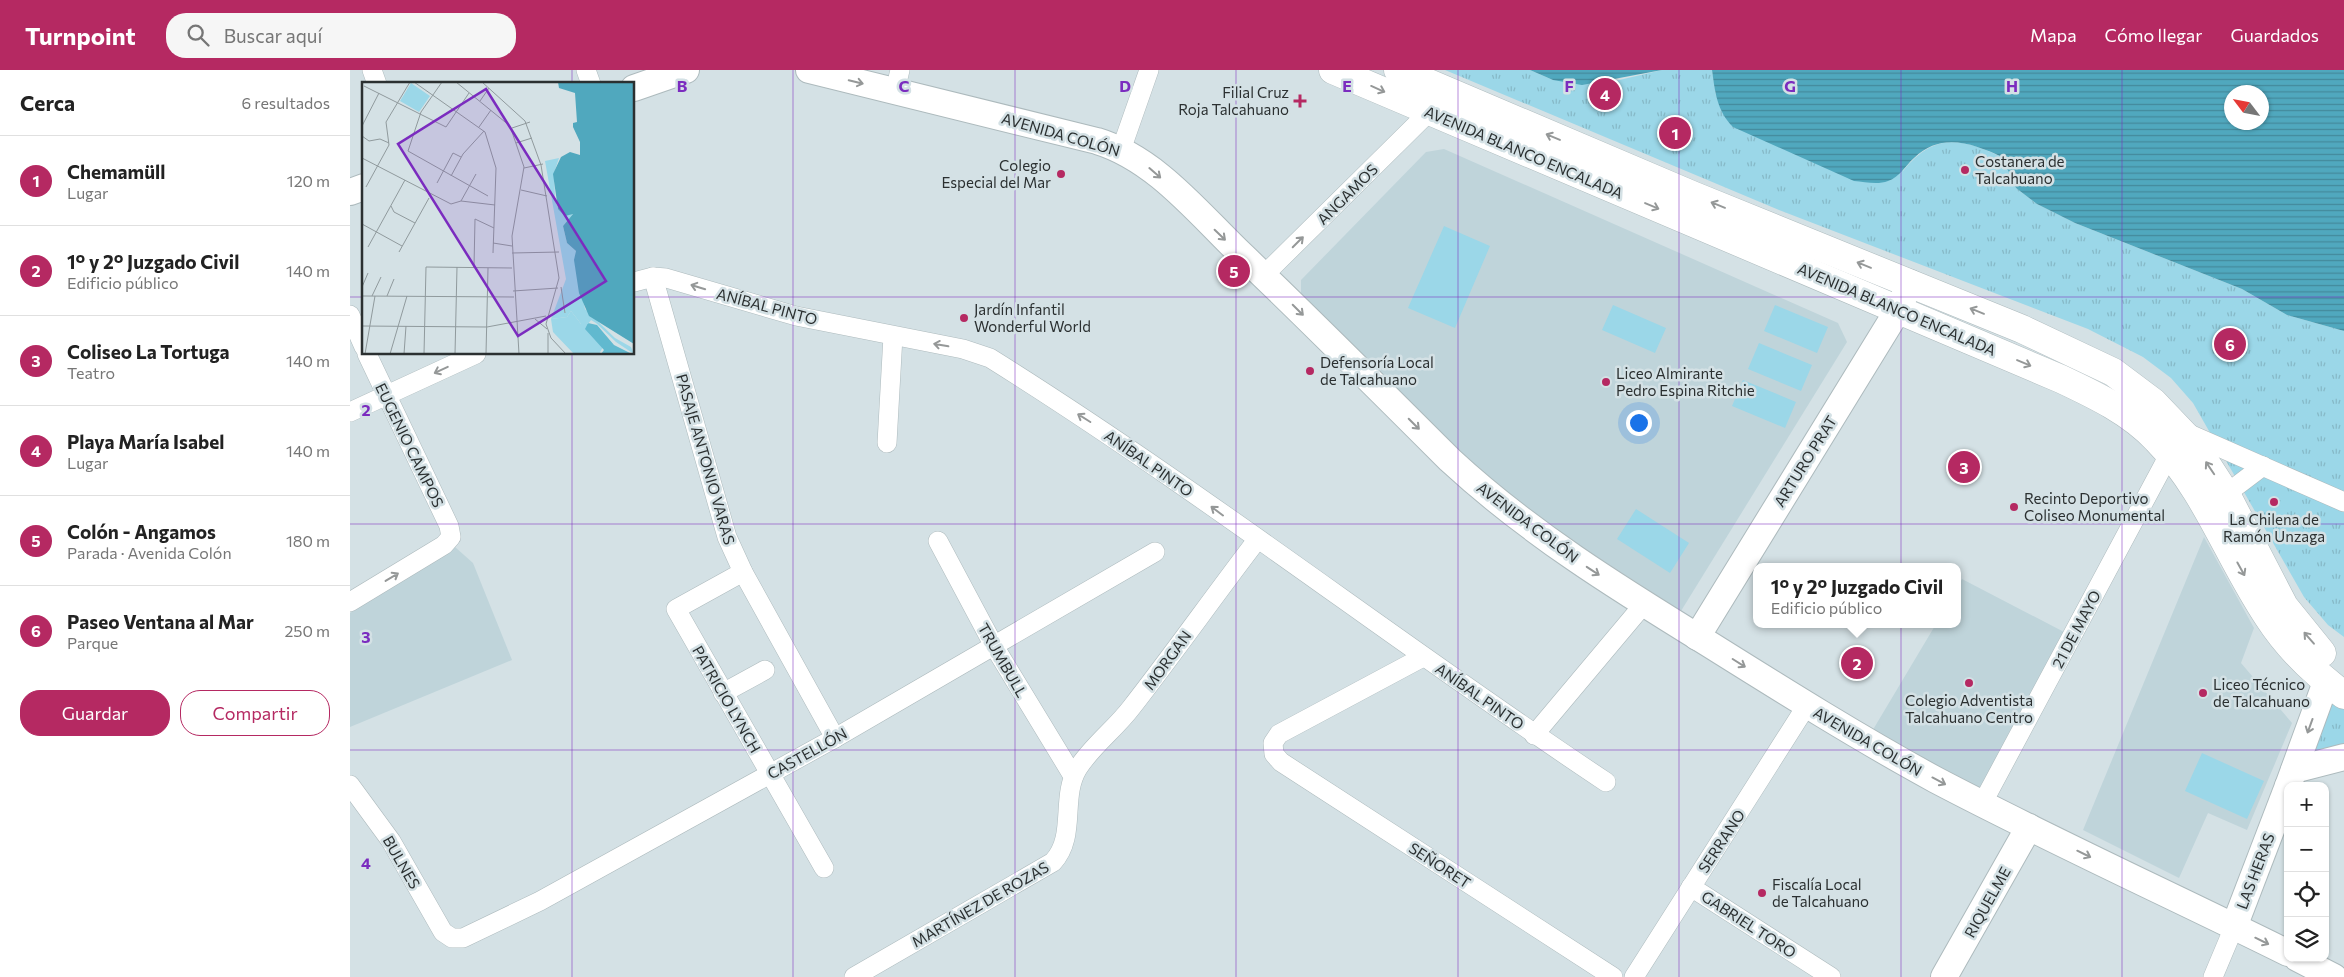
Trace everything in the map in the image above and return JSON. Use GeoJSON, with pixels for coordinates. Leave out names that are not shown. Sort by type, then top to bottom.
{"type":"FeatureCollection","features":[{"type":"Feature","properties":{"kind":"main road"},"geometry":{"type":"LineString","coordinates":[[635,88],[686,70]]}},
{"type":"Feature","properties":{"kind":"main road","name":"AVENIDA COLÓN"},"geometry":{"type":"LineString","coordinates":[[809,70],[898,81],[1097,141],[1135,157],[1156,173],[1487,493],[1537,534],[1644,604],[1807,705],[1982,804],[2284,951]]}},
{"type":"Feature","properties":{"kind":"main road","name":"AVENIDA BLANCO ENCALADA"},"geometry":{"type":"LineString","coordinates":[[1333,70],[2061,379],[2101,398],[2141,425],[2176,442],[2208,463],[2284,606],[2338,683]]}},
{"type":"Feature","properties":{"kind":"main road","name":"AVENIDA BLANCO ENCALADA"},"geometry":{"type":"LineString","coordinates":[[1398,70],[2093,361],[2134,386],[2176,442],[2201,498],[2267,615],[2294,651],[2338,683]]}},
{"type":"Feature","properties":{"kind":"main road"},"geometry":{"type":"LineString","coordinates":[[350,192],[362,188]]}},
{"type":"Feature","properties":{"kind":"main road","name":"ARTURO PRAT"},"geometry":{"type":"LineString","coordinates":[[1698,637],[1898,310],[1910,283]]}},
{"type":"Feature","properties":{"kind":"main road","name":"LAS HERAS"},"geometry":{"type":"LineString","coordinates":[[2234,927],[2290,781],[2338,683]]}},
{"type":"Feature","properties":{"kind":"main road"},"geometry":{"type":"LineString","coordinates":[[2290,781],[2344,757]]}},
{"type":"Feature","properties":{"kind":"main road","name":"RIQUELME"},"geometry":{"type":"LineString","coordinates":[[1944,977],[2028,827]]}},
{"type":"Feature","properties":{"kind":"main road"},"geometry":{"type":"LineString","coordinates":[[2306,962],[2334,977]]}},
{"type":"Feature","properties":{"kind":"street"},"geometry":{"type":"LineString","coordinates":[[372,70],[376,82]]}},
{"type":"Feature","properties":{"kind":"street"},"geometry":{"type":"LineString","coordinates":[[586,70],[590,82]]}},
{"type":"Feature","properties":{"kind":"street"},"geometry":{"type":"LineString","coordinates":[[1121,150],[1149,70]]}},
{"type":"Feature","properties":{"kind":"street","name":"ANGAMOS"},"geometry":{"type":"LineString","coordinates":[[1263,276],[1430,111]]}},
{"type":"Feature","properties":{"kind":"street","name":"ANÍBAL PINTO"},"geometry":{"type":"LineString","coordinates":[[635,282],[653,277],[684,283],[796,316],[971,350],[990,358],[1139,454],[1423,657],[1606,782]]}},
{"type":"Feature","properties":{"kind":"street","name":"PASAJE ANTONIO VARAS"},"geometry":{"type":"LineString","coordinates":[[653,277],[704,452],[718,510],[743,572],[835,738]]}},
{"type":"Feature","properties":{"kind":"street"},"geometry":{"type":"LineString","coordinates":[[350,315],[362,342]]}},
{"type":"Feature","properties":{"kind":"street"},"geometry":{"type":"LineString","coordinates":[[887,443],[893,336]]}},
{"type":"Feature","properties":{"kind":"street","name":"EUGENIO CAMPOS"},"geometry":{"type":"LineString","coordinates":[[350,602],[444,545],[451,536],[449,526],[366,355]]}},
{"type":"Feature","properties":{"kind":"street"},"geometry":{"type":"LineString","coordinates":[[350,412],[474,355]]}},
{"type":"Feature","properties":{"kind":"street"},"geometry":{"type":"LineString","coordinates":[[2176,442],[2263,466],[2344,502]]}},
{"type":"Feature","properties":{"kind":"street","name":"21 DE MAYO"},"geometry":{"type":"LineString","coordinates":[[1982,804],[2176,442]]}},
{"type":"Feature","properties":{"kind":"street"},"geometry":{"type":"LineString","coordinates":[[2226,494],[2263,466]]}},
{"type":"Feature","properties":{"kind":"street","name":"MORGAN"},"geometry":{"type":"LineString","coordinates":[[1073,776],[1083,760],[1127,713],[1156,677],[1257,540]]}},
{"type":"Feature","properties":{"kind":"street","name":"TRUMBULL"},"geometry":{"type":"LineString","coordinates":[[938,541],[994,646],[1073,776]]}},
{"type":"Feature","properties":{"kind":"street","name":"CASTELLÓN"},"geometry":{"type":"LineString","coordinates":[[452,938],[463,938],[540,901],[835,738],[1155,552]]}},
{"type":"Feature","properties":{"kind":"street","name":"PATRICIO LYNCH"},"geometry":{"type":"LineString","coordinates":[[743,572],[676,609],[824,868]]}},
{"type":"Feature","properties":{"kind":"street"},"geometry":{"type":"LineString","coordinates":[[1534,734],[1644,604]]}},
{"type":"Feature","properties":{"kind":"street","name":"SEÑORET"},"geometry":{"type":"LineString","coordinates":[[1423,657],[1279,734],[1273,743],[1272,749],[1274,754],[1281,762],[1613,977]]}},
{"type":"Feature","properties":{"kind":"street"},"geometry":{"type":"LineString","coordinates":[[723,693],[765,670]]}},
{"type":"Feature","properties":{"kind":"street","name":"SERRANO"},"geometry":{"type":"LineString","coordinates":[[1634,977],[1807,705]]}},
{"type":"Feature","properties":{"kind":"street","name":"MARTÍNEZ DE ROZAS"},"geometry":{"type":"LineString","coordinates":[[854,977],[1053,862],[1059,855],[1065,841],[1073,776]]}},
{"type":"Feature","properties":{"kind":"street","name":"BULNES"},"geometry":{"type":"LineString","coordinates":[[350,785],[390,841],[443,932],[452,938]]}},
{"type":"Feature","properties":{"kind":"street","name":"GABRIEL TORO"},"geometry":{"type":"LineString","coordinates":[[1691,887],[1831,977]]}},
{"type":"Feature","properties":{"kind":"street"},"geometry":{"type":"LineString","coordinates":[[2213,977],[2234,927]]}},
{"type":"Feature","properties":{"kind":"shaded area"},"geometry":{"type":"Polygon","coordinates":[[[1530,70],[1662,70],[1582,85],[1553,80],[1530,70]]]}},
{"type":"Feature","properties":{"kind":"shaded area"},"geometry":{"type":"Polygon","coordinates":[[[1712,70],[2344,70],[2344,331],[2287,315],[2242,289],[2075,223],[2037,204],[2016,188],[2002,157],[1979,148],[1957,142],[1935,145],[1924,150],[1892,179],[1880,183],[1854,181],[1733,127],[1720,108],[1712,70]]]}},
{"type":"Feature","properties":{"kind":"shaded area","name":"Liceo Almirante Pedro Espina Ritchie"},"geometry":{"type":"Polygon","coordinates":[[[1444,149],[1838,323],[1847,342],[1681,611],[1526,511],[1464,457],[1301,294],[1301,280],[1426,152],[1444,149]]]}},
{"type":"Feature","properties":{"kind":"shaded area","name":"Liceo Técnico de Talcahuano"},"geometry":{"type":"Polygon","coordinates":[[[2204,537],[2254,628],[2241,663],[2292,723],[2247,830],[2208,813],[2179,878],[2083,830],[2204,537]]]}},
{"type":"Feature","properties":{"kind":"shaded area"},"geometry":{"type":"Polygon","coordinates":[[[455,547],[473,563],[512,660],[350,727],[350,613],[455,547]]]}},
{"type":"Feature","properties":{"kind":"shaded area","name":"Colegio Adventista Talcahuano Centro"},"geometry":{"type":"Polygon","coordinates":[[[1962,579],[2064,632],[1978,794],[1871,733],[1934,628],[1961,628],[1962,579]]]}},
{"type":"Feature","properties":{"kind":"green space"},"geometry":{"type":"Polygon","coordinates":[[[1445,70],[1530,70],[1553,80],[1615,81],[1662,70],[1712,70],[1716,95],[1903,171],[1914,158],[1937,144],[1949,142],[1974,146],[2002,157],[2016,188],[2037,204],[2075,223],[2242,289],[2287,315],[2344,331],[2344,637],[2328,625],[2304,597],[2193,403],[2171,378],[2143,357],[2088,329],[1779,210],[1445,70]]]}},
{"type":"Feature","properties":{"kind":"green space"},"geometry":{"type":"Polygon","coordinates":[[[1444,226],[1490,246],[1455,328],[1408,308],[1444,226]]]}},
{"type":"Feature","properties":{"kind":"green space"},"geometry":{"type":"Polygon","coordinates":[[[1613,305],[1666,328],[1655,353],[1602,330],[1613,305]]]}},
{"type":"Feature","properties":{"kind":"green space"},"geometry":{"type":"Polygon","coordinates":[[[1775,305],[1828,327],[1817,353],[1764,331],[1775,305]]]}},
{"type":"Feature","properties":{"kind":"green space"},"geometry":{"type":"Polygon","coordinates":[[[1759,343],[1812,365],[1801,391],[1748,369],[1759,343]]]}},
{"type":"Feature","properties":{"kind":"green space"},"geometry":{"type":"Polygon","coordinates":[[[1743,380],[1796,402],[1785,428],[1732,406],[1743,380]]]}},
{"type":"Feature","properties":{"kind":"green space"},"geometry":{"type":"Polygon","coordinates":[[[1636,509],[1689,543],[1670,573],[1617,539],[1636,509]]]}},
{"type":"Feature","properties":{"kind":"green space"},"geometry":{"type":"Polygon","coordinates":[[[2327,695],[2344,706],[2344,749],[2304,758],[2327,695]]]}},
{"type":"Feature","properties":{"kind":"green space"},"geometry":{"type":"Polygon","coordinates":[[[2202,753],[2264,781],[2247,819],[2185,791],[2202,753]]]}},
{"type":"Feature","properties":{"kind":"place","name":"Playa María Isabel"},"geometry":{"type":"Point","coordinates":[1605,94]}},
{"type":"Feature","properties":{"kind":"place","name":"Filial Cruz Roja Talcahuano"},"geometry":{"type":"Point","coordinates":[1300,101]}},
{"type":"Feature","properties":{"kind":"place","name":"Chemamüll"},"geometry":{"type":"Point","coordinates":[1675,133]}},
{"type":"Feature","properties":{"kind":"place","name":"Costanera de Talcahuano"},"geometry":{"type":"Point","coordinates":[1965,170]}},
{"type":"Feature","properties":{"kind":"place","name":"Colegio Especial del Mar"},"geometry":{"type":"Point","coordinates":[1061,174]}},
{"type":"Feature","properties":{"kind":"place","name":"Colón - Angamos"},"geometry":{"type":"Point","coordinates":[1234,271]}},
{"type":"Feature","properties":{"kind":"place","name":"Jardín Infantil Wonderful World"},"geometry":{"type":"Point","coordinates":[964,318]}},
{"type":"Feature","properties":{"kind":"place","name":"Paseo Ventana al Mar"},"geometry":{"type":"Point","coordinates":[2230,344]}},
{"type":"Feature","properties":{"kind":"place","name":"Defensoría Local de Talcahuano"},"geometry":{"type":"Point","coordinates":[1310,371]}},
{"type":"Feature","properties":{"kind":"place","name":"Liceo Almirante Pedro Espina Ritchie"},"geometry":{"type":"Point","coordinates":[1606,382]}},
{"type":"Feature","properties":{"kind":"place","name":"Coliseo La Tortuga"},"geometry":{"type":"Point","coordinates":[1964,467]}},
{"type":"Feature","properties":{"kind":"place","name":"La Chilena de Ramón Unzaga"},"geometry":{"type":"Point","coordinates":[2274,502]}},
{"type":"Feature","properties":{"kind":"place","name":"Recinto Deportivo Coliseo Monumental"},"geometry":{"type":"Point","coordinates":[2014,507]}},
{"type":"Feature","properties":{"kind":"place","name":"1° y 2° Juzgado Civil"},"geometry":{"type":"Point","coordinates":[1857,663]}},
{"type":"Feature","properties":{"kind":"place","name":"Colegio Adventista Talcahuano Centro"},"geometry":{"type":"Point","coordinates":[1969,683]}},
{"type":"Feature","properties":{"kind":"place","name":"Liceo Técnico de Talcahuano"},"geometry":{"type":"Point","coordinates":[2203,693]}},
{"type":"Feature","properties":{"kind":"place","name":"Fiscalía Local de Talcahuano"},"geometry":{"type":"Point","coordinates":[1762,893]}}]}
